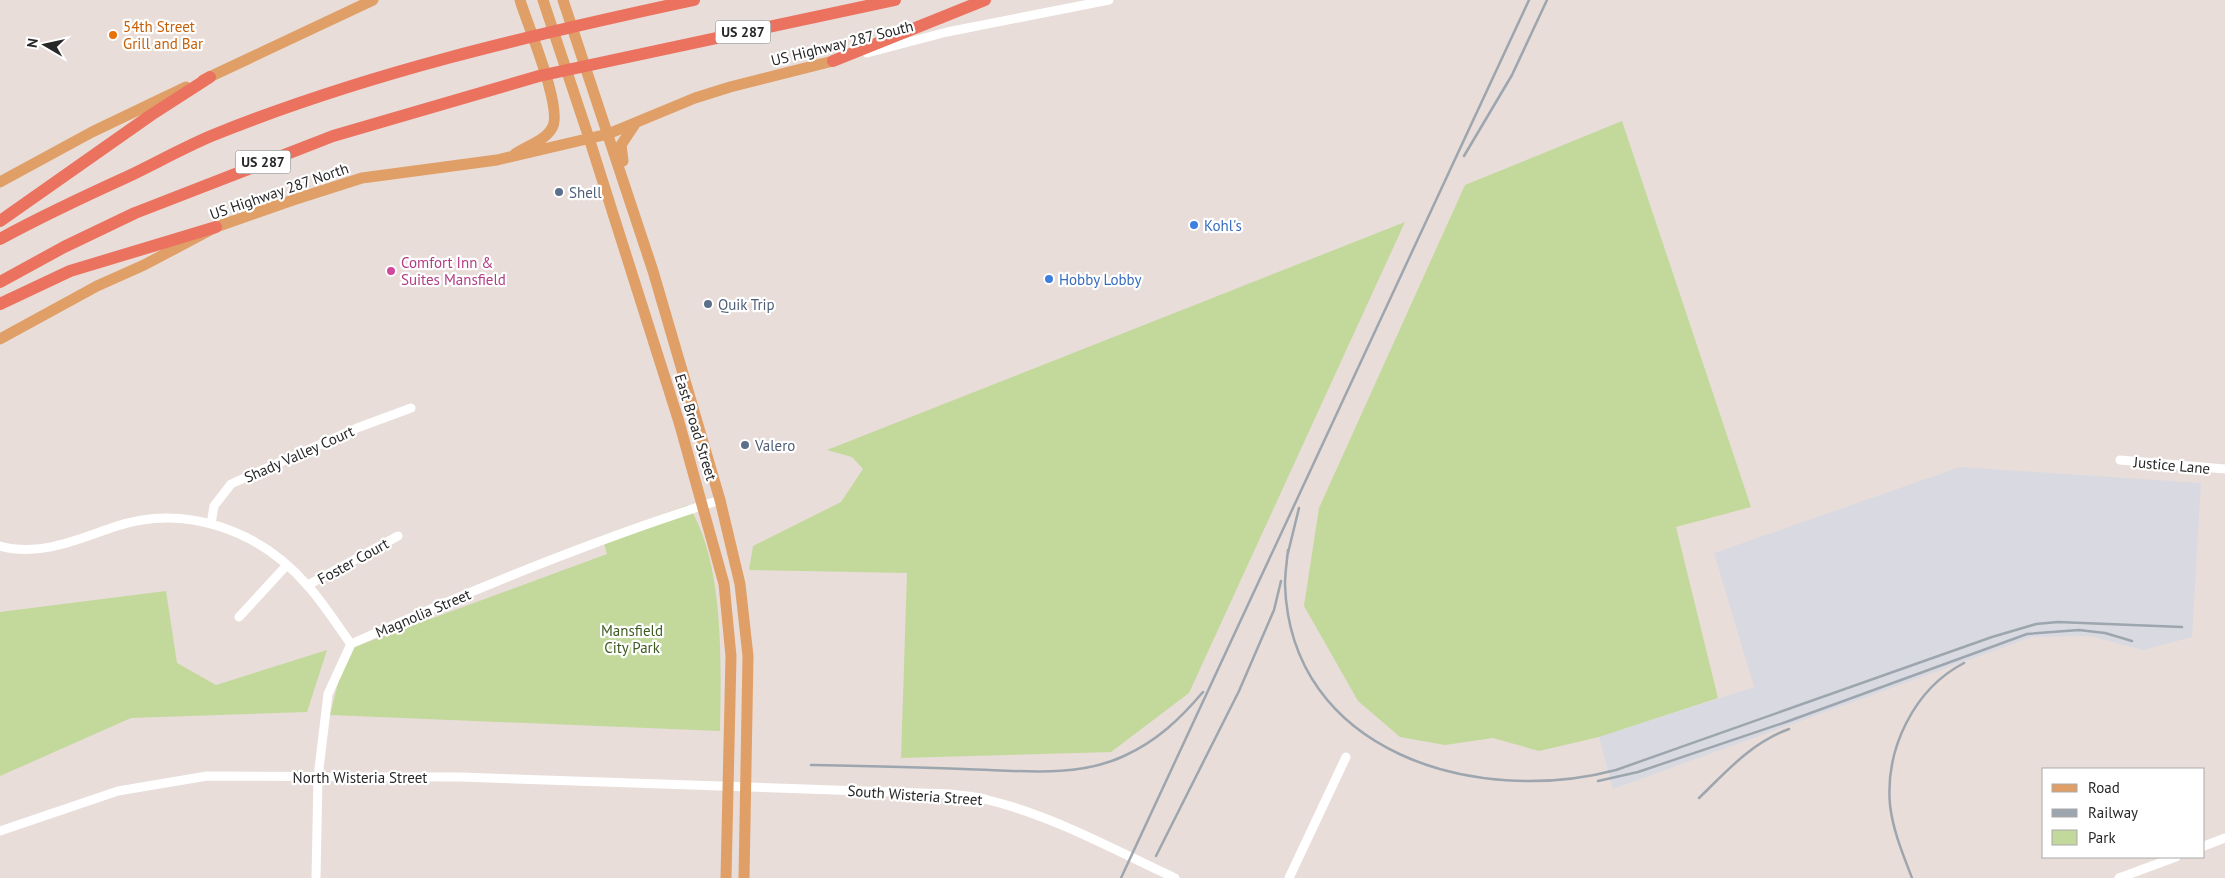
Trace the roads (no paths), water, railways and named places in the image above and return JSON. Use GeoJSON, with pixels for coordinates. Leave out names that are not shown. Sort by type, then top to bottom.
{"type":"FeatureCollection","features":[{"type":"Feature","properties":{"kind":"highway","name":"US 287"},"geometry":{"type":"LineString","coordinates":[[0,240],[69,204],[209,137],[284,109],[409,69],[525,38],[694,0]]}},
{"type":"Feature","properties":{"kind":"highway","name":"US 287"},"geometry":{"type":"LineString","coordinates":[[0,282],[64,247],[135,213],[333,136],[539,76],[895,0]]}},
{"type":"Feature","properties":{"kind":"highway"},"geometry":{"type":"LineString","coordinates":[[833,62],[984,0]]}},
{"type":"Feature","properties":{"kind":"highway"},"geometry":{"type":"LineString","coordinates":[[0,221],[151,115],[210,77]]}},
{"type":"Feature","properties":{"kind":"highway"},"geometry":{"type":"LineString","coordinates":[[0,304],[70,271],[216,227]]}},
{"type":"Feature","properties":{"kind":"main road"},"geometry":{"type":"LineString","coordinates":[[0,182],[92,132],[374,0]]}},
{"type":"Feature","properties":{"kind":"main road"},"geometry":{"type":"LineString","coordinates":[[510,157],[546,135],[554,124],[556,114],[520,0]]}},
{"type":"Feature","properties":{"kind":"main road","name":"East Broad Street"},"geometry":{"type":"LineString","coordinates":[[563,0],[654,271],[720,500],[740,584],[748,656],[744,878]]}},
{"type":"Feature","properties":{"kind":"main road","name":"East Broad Street"},"geometry":{"type":"LineString","coordinates":[[543,1],[590,138],[679,422],[704,505],[724,584],[731,656],[726,878]]}},
{"type":"Feature","properties":{"kind":"main road","name":"US Highway 287 South"},"geometry":{"type":"LineString","coordinates":[[590,138],[608,134],[730,87],[833,62]]}},
{"type":"Feature","properties":{"kind":"main road"},"geometry":{"type":"LineString","coordinates":[[624,180],[621,145],[636,122]]}},
{"type":"Feature","properties":{"kind":"main road","name":"US Highway 287 North"},"geometry":{"type":"LineString","coordinates":[[0,338],[96,286],[144,265],[216,227],[362,178],[510,157],[590,138]]}},
{"type":"Feature","properties":{"kind":"main road"},"geometry":{"type":"LineString","coordinates":[[634,278],[654,271]]}},
{"type":"Feature","properties":{"kind":"main road"},"geometry":{"type":"LineString","coordinates":[[679,422],[695,416]]}},
{"type":"Feature","properties":{"kind":"main road"},"geometry":{"type":"LineString","coordinates":[[724,584],[740,584]]}},
{"type":"Feature","properties":{"kind":"main road"},"geometry":{"type":"LineString","coordinates":[[731,656],[748,656]]}},
{"type":"Feature","properties":{"kind":"street","name":"US Highway 287 South"},"geometry":{"type":"LineString","coordinates":[[833,62],[947,32],[1109,0]]}},
{"type":"Feature","properties":{"kind":"street","name":"Shady Valley Court"},"geometry":{"type":"LineString","coordinates":[[211,524],[214,506],[231,484],[357,428],[411,408]]}},
{"type":"Feature","properties":{"kind":"street","name":"Justice Lane"},"geometry":{"type":"LineString","coordinates":[[2120,460],[2225,469]]}},
{"type":"Feature","properties":{"kind":"street","name":"Magnolia Street"},"geometry":{"type":"LineString","coordinates":[[351,644],[489,586],[720,500]]}},
{"type":"Feature","properties":{"kind":"street"},"geometry":{"type":"LineString","coordinates":[[0,546],[14,550],[36,551],[124,524],[172,517],[211,524],[250,538],[308,585],[351,644],[328,694],[318,778],[316,878]]}},
{"type":"Feature","properties":{"kind":"street","name":"Foster Court"},"geometry":{"type":"LineString","coordinates":[[308,585],[398,536]]}},
{"type":"Feature","properties":{"kind":"street"},"geometry":{"type":"LineString","coordinates":[[239,617],[286,566]]}},
{"type":"Feature","properties":{"kind":"street"},"geometry":{"type":"LineString","coordinates":[[1290,878],[1346,757]]}},
{"type":"Feature","properties":{"kind":"street","name":"North Wisteria Street"},"geometry":{"type":"LineString","coordinates":[[0,831],[118,791],[208,776],[318,778],[460,777],[728,786]]}},
{"type":"Feature","properties":{"kind":"street","name":"South Wisteria Street"},"geometry":{"type":"LineString","coordinates":[[728,786],[950,794],[986,799],[1062,826],[1175,878]]}},
{"type":"Feature","properties":{"kind":"street"},"geometry":{"type":"LineString","coordinates":[[2205,846],[2225,838]]}},
{"type":"Feature","properties":{"kind":"street"},"geometry":{"type":"LineString","coordinates":[[2119,878],[2173,858]]}},
{"type":"Feature","properties":{"kind":"railway"},"geometry":{"type":"LineString","coordinates":[[1121,878],[1529,0]]}},
{"type":"Feature","properties":{"kind":"railway"},"geometry":{"type":"LineString","coordinates":[[1464,156],[1512,75],[1547,0]]}},
{"type":"Feature","properties":{"kind":"railway"},"geometry":{"type":"LineString","coordinates":[[1287,557],[1299,508]]}},
{"type":"Feature","properties":{"kind":"railway"},"geometry":{"type":"LineString","coordinates":[[1288,550],[1285,584],[1295,642],[1319,690],[1355,727],[1400,754],[1451,772],[1506,780],[1562,780],[1616,770],[1992,637],[2036,624],[2058,622],[2182,627]]}},
{"type":"Feature","properties":{"kind":"railway"},"geometry":{"type":"LineString","coordinates":[[1156,856],[1239,691],[1274,610],[1281,581]]}},
{"type":"Feature","properties":{"kind":"railway"},"geometry":{"type":"LineString","coordinates":[[1598,781],[1638,772],[1786,722],[2027,634],[2079,630],[2105,633],[2132,641]]}},
{"type":"Feature","properties":{"kind":"railway"},"geometry":{"type":"LineString","coordinates":[[1912,878],[1891,815],[1890,784],[1892,763],[1906,723],[1917,705],[1946,674],[1964,663]]}},
{"type":"Feature","properties":{"kind":"railway"},"geometry":{"type":"LineString","coordinates":[[811,765],[1045,772],[1085,768],[1124,756],[1147,743],[1177,720],[1203,692]]}},
{"type":"Feature","properties":{"kind":"railway"},"geometry":{"type":"LineString","coordinates":[[1699,798],[1751,750],[1775,735],[1789,729]]}},
{"type":"Feature","properties":{"kind":"place","name":"54th Street Grill and Bar"},"geometry":{"type":"Point","coordinates":[113,35]}},
{"type":"Feature","properties":{"kind":"place","name":"Shell"},"geometry":{"type":"Point","coordinates":[559,192]}},
{"type":"Feature","properties":{"kind":"place","name":"Kohl's"},"geometry":{"type":"Point","coordinates":[1194,225]}},
{"type":"Feature","properties":{"kind":"place","name":"Comfort Inn & Suites Mansfield"},"geometry":{"type":"Point","coordinates":[391,271]}},
{"type":"Feature","properties":{"kind":"place","name":"Hobby Lobby"},"geometry":{"type":"Point","coordinates":[1049,279]}},
{"type":"Feature","properties":{"kind":"place","name":"Quik Trip"},"geometry":{"type":"Point","coordinates":[708,304]}},
{"type":"Feature","properties":{"kind":"place","name":"Valero"},"geometry":{"type":"Point","coordinates":[745,445]}},
{"type":"Feature","properties":{"kind":"park label","name":"Mansfield City Park"},"geometry":{"type":"Point","coordinates":[632,638]}}]}
